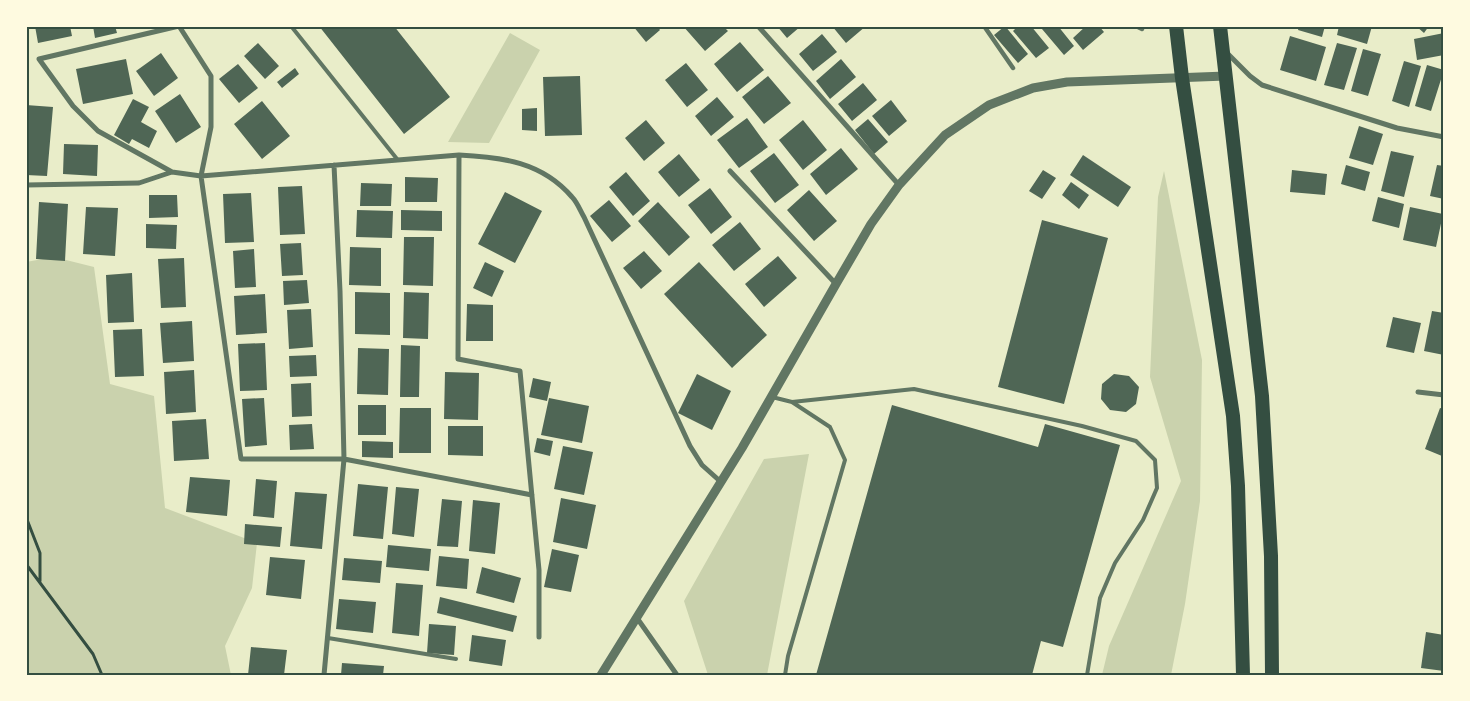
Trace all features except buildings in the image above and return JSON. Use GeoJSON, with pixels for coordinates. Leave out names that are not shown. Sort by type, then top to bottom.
{"type":"FeatureCollection","features":[{"type":"Feature","properties":{"kind":"highway"},"geometry":{"type":"LineString","coordinates":[[1176,26],[1182,78],[1233,416],[1238,486],[1243,675]]}},
{"type":"Feature","properties":{"kind":"highway"},"geometry":{"type":"LineString","coordinates":[[1220,26],[1262,396],[1270,546],[1272,675]]}},
{"type":"Feature","properties":{"kind":"street"},"geometry":{"type":"LineString","coordinates":[[532,495],[344,459],[241,460],[201,176],[211,127],[212,76],[179,26],[39,59],[73,106],[98,131],[172,172],[201,176],[459,155],[495,157],[528,166],[554,179],[573,198],[584,217],[690,446],[702,465],[721,482]]}},
{"type":"Feature","properties":{"kind":"street"},"geometry":{"type":"LineString","coordinates":[[758,26],[899,186]]}},
{"type":"Feature","properties":{"kind":"street"},"geometry":{"type":"LineString","coordinates":[[984,26],[1013,68]]}},
{"type":"Feature","properties":{"kind":"street"},"geometry":{"type":"LineString","coordinates":[[1136,26],[1142,29]]}},
{"type":"Feature","properties":{"kind":"street"},"geometry":{"type":"LineString","coordinates":[[1223,48],[1250,76],[1262,85],[1397,128],[1444,138]]}},
{"type":"Feature","properties":{"kind":"street"},"geometry":{"type":"LineString","coordinates":[[601,675],[772,397],[871,224],[899,186],[945,135],[989,105],[1033,88],[1067,82],[1226,76]]}},
{"type":"Feature","properties":{"kind":"street"},"geometry":{"type":"LineString","coordinates":[[459,155],[458,359],[520,371],[539,570],[539,637]]}},
{"type":"Feature","properties":{"kind":"street"},"geometry":{"type":"LineString","coordinates":[[324,675],[344,459],[340,291],[334,165]]}},
{"type":"Feature","properties":{"kind":"street"},"geometry":{"type":"LineString","coordinates":[[26,186],[139,182],[172,172]]}},
{"type":"Feature","properties":{"kind":"street"},"geometry":{"type":"LineString","coordinates":[[730,172],[836,284]]}},
{"type":"Feature","properties":{"kind":"street"},"geometry":{"type":"LineString","coordinates":[[1418,392],[1444,394]]}},
{"type":"Feature","properties":{"kind":"street"},"geometry":{"type":"LineString","coordinates":[[637,618],[677,675]]}},
{"type":"Feature","properties":{"kind":"lane"},"geometry":{"type":"LineString","coordinates":[[291,26],[397,160]]}},
{"type":"Feature","properties":{"kind":"lane"},"geometry":{"type":"LineString","coordinates":[[792,402],[914,389],[1082,426],[1136,441],[1155,460],[1157,488],[1143,520],[1115,563],[1100,598],[1087,675]]}},
{"type":"Feature","properties":{"kind":"lane"},"geometry":{"type":"LineString","coordinates":[[772,397],[792,402],[830,427],[845,460],[788,656],[785,675]]}},
{"type":"Feature","properties":{"kind":"lane"},"geometry":{"type":"LineString","coordinates":[[328,638],[456,659]]}},
{"type":"Feature","properties":{"kind":"path"},"geometry":{"type":"LineString","coordinates":[[26,517],[40,553],[40,581]]}},
{"type":"Feature","properties":{"kind":"path"},"geometry":{"type":"LineString","coordinates":[[26,564],[93,654],[102,675]]}},
{"type":"Feature","properties":{"kind":"green space"},"geometry":{"type":"Polygon","coordinates":[[[510,33],[540,50],[489,143],[448,142],[510,33]]]}},
{"type":"Feature","properties":{"kind":"green space"},"geometry":{"type":"Polygon","coordinates":[[[1164,171],[1202,360],[1200,501],[1185,604],[1171,675],[1102,675],[1109,646],[1181,481],[1150,377],[1158,197],[1164,171]]]}},
{"type":"Feature","properties":{"kind":"green space"},"geometry":{"type":"Polygon","coordinates":[[[54,257],[94,267],[110,384],[154,396],[165,508],[257,543],[252,588],[225,646],[231,675],[26,675],[26,262],[54,257]]]}},
{"type":"Feature","properties":{"kind":"green space"},"geometry":{"type":"Polygon","coordinates":[[[809,454],[767,675],[708,675],[684,601],[764,459],[809,454]]]}}]}
